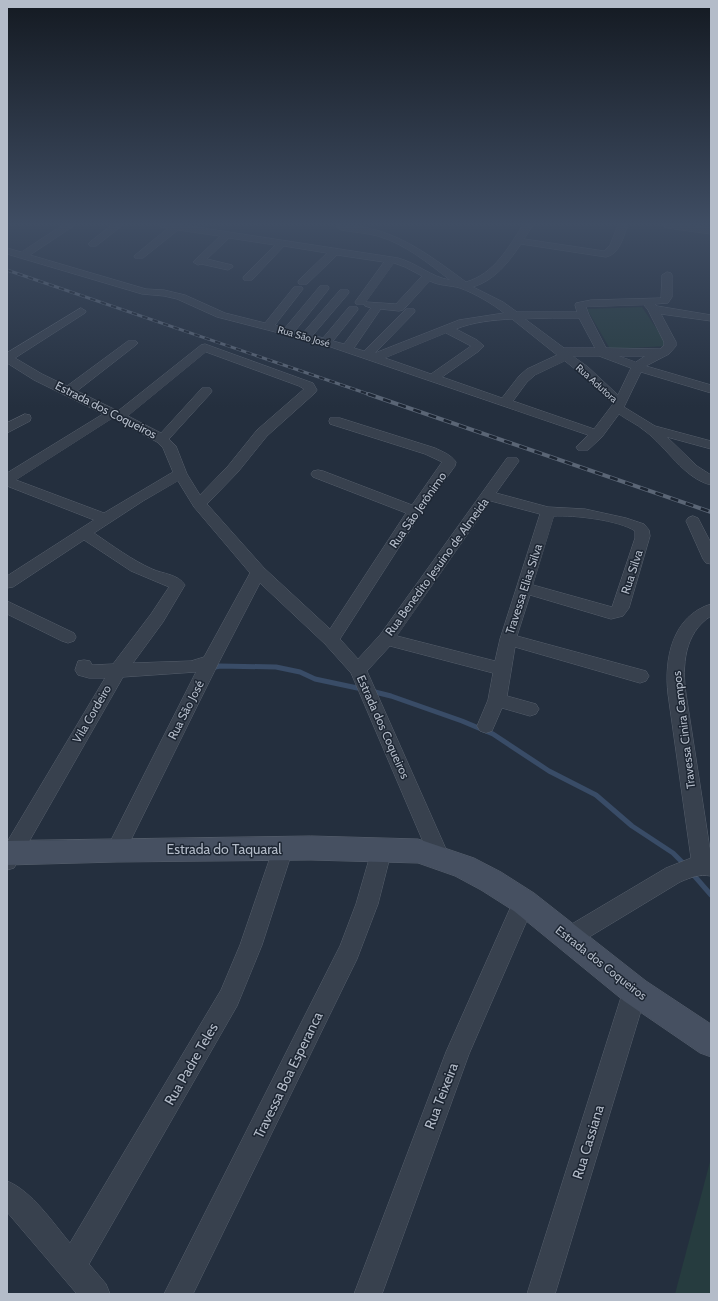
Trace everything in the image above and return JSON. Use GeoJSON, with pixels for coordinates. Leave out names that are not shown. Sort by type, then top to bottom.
{"type":"FeatureCollection","features":[{"type":"Feature","properties":{"kind":"street","name":"Rua São José"},"geometry":{"type":"LineString","coordinates":[[125,286],[140,290],[172,295],[189,300],[221,315],[326,342],[597,434]]}},
{"type":"Feature","properties":{"kind":"street"},"geometry":{"type":"LineString","coordinates":[[268,327],[300,286],[322,287],[288,332]]}},
{"type":"Feature","properties":{"kind":"street"},"geometry":{"type":"LineString","coordinates":[[347,349],[364,306],[376,286]]}},
{"type":"Feature","properties":{"kind":"street"},"geometry":{"type":"LineString","coordinates":[[326,342],[364,306],[399,308],[419,286]]}},
{"type":"Feature","properties":{"kind":"street","name":"Rua Adutora"},"geometry":{"type":"LineString","coordinates":[[464,286],[499,304],[584,370],[619,406],[650,428],[692,470],[711,481]]}},
{"type":"Feature","properties":{"kind":"street"},"geometry":{"type":"LineString","coordinates":[[650,306],[666,300],[667,286]]}},
{"type":"Feature","properties":{"kind":"street"},"geometry":{"type":"LineString","coordinates":[[306,336],[344,292]]}},
{"type":"Feature","properties":{"kind":"street"},"geometry":{"type":"LineString","coordinates":[[711,318],[650,306],[585,303],[580,305],[583,315],[603,353],[638,366],[711,389]]}},
{"type":"Feature","properties":{"kind":"street"},"geometry":{"type":"LineString","coordinates":[[583,447],[597,434],[619,406],[638,366],[669,348],[670,342],[650,306]]}},
{"type":"Feature","properties":{"kind":"street"},"geometry":{"type":"LineString","coordinates":[[7,358],[81,311]]}},
{"type":"Feature","properties":{"kind":"street"},"geometry":{"type":"LineString","coordinates":[[370,357],[410,311]]}},
{"type":"Feature","properties":{"kind":"street"},"geometry":{"type":"LineString","coordinates":[[370,357],[463,322],[514,315],[583,315]]}},
{"type":"Feature","properties":{"kind":"street"},"geometry":{"type":"LineString","coordinates":[[434,378],[478,346],[447,329]]}},
{"type":"Feature","properties":{"kind":"street"},"geometry":{"type":"LineString","coordinates":[[69,391],[132,343]]}},
{"type":"Feature","properties":{"kind":"street"},"geometry":{"type":"LineString","coordinates":[[7,480],[116,414],[130,408],[205,347],[306,385],[311,390],[262,432],[234,469],[199,504]]}},
{"type":"Feature","properties":{"kind":"street"},"geometry":{"type":"LineString","coordinates":[[504,403],[523,379],[531,372],[563,354],[663,352]]}},
{"type":"Feature","properties":{"kind":"street","name":"Estrada dos Coqueiros"},"geometry":{"type":"LineString","coordinates":[[7,358],[38,377],[116,414],[162,439],[174,456],[180,474],[199,504],[258,572],[331,640],[365,685],[440,858],[491,881],[524,902],[635,991],[711,1042]]}},
{"type":"Feature","properties":{"kind":"street"},"geometry":{"type":"LineString","coordinates":[[162,439],[206,391]]}},
{"type":"Feature","properties":{"kind":"street"},"geometry":{"type":"LineString","coordinates":[[7,429],[25,418]]}},
{"type":"Feature","properties":{"kind":"street","name":"Rua São Jerônimo"},"geometry":{"type":"LineString","coordinates":[[331,640],[415,511],[448,466],[449,462],[447,459],[430,451],[335,421]]}},
{"type":"Feature","properties":{"kind":"street"},"geometry":{"type":"LineString","coordinates":[[650,428],[711,446]]}},
{"type":"Feature","properties":{"kind":"street","name":"Rua Benedito Jesuino de Almeida"},"geometry":{"type":"LineString","coordinates":[[365,685],[386,639],[489,496],[512,461]]}},
{"type":"Feature","properties":{"kind":"street"},"geometry":{"type":"LineString","coordinates":[[7,583],[138,498],[180,474]]}},
{"type":"Feature","properties":{"kind":"street"},"geometry":{"type":"LineString","coordinates":[[318,474],[415,511]]}},
{"type":"Feature","properties":{"kind":"street"},"geometry":{"type":"LineString","coordinates":[[7,480],[105,519]]}},
{"type":"Feature","properties":{"kind":"street"},"geometry":{"type":"LineString","coordinates":[[489,496],[548,512]]}},
{"type":"Feature","properties":{"kind":"street","name":"Rua Silva"},"geometry":{"type":"LineString","coordinates":[[524,588],[611,612],[617,612],[620,608],[627,589],[643,538],[643,531],[639,527],[588,513],[572,511],[548,512]]}},
{"type":"Feature","properties":{"kind":"street","name":"Travessa Elias Silva"},"geometry":{"type":"LineString","coordinates":[[486,726],[497,700],[508,639],[548,512]]}},
{"type":"Feature","properties":{"kind":"street"},"geometry":{"type":"LineString","coordinates":[[693,522],[711,559]]}},
{"type":"Feature","properties":{"kind":"street","name":"Vila Cordeiro"},"geometry":{"type":"LineString","coordinates":[[8,856],[119,669],[176,592],[177,585],[173,582],[151,575],[126,562],[84,533]]}},
{"type":"Feature","properties":{"kind":"street","name":"Rua São José"},"geometry":{"type":"LineString","coordinates":[[116,850],[208,666],[258,572]]}},
{"type":"Feature","properties":{"kind":"street"},"geometry":{"type":"LineString","coordinates":[[7,607],[68,637]]}},
{"type":"Feature","properties":{"kind":"street","name":"Travessa Cinira Campos"},"geometry":{"type":"LineString","coordinates":[[702,866],[678,698],[676,660],[679,649],[693,622],[703,612],[711,610]]}},
{"type":"Feature","properties":{"kind":"street"},"geometry":{"type":"LineString","coordinates":[[386,639],[502,669]]}},
{"type":"Feature","properties":{"kind":"street"},"geometry":{"type":"LineString","coordinates":[[508,639],[640,676]]}},
{"type":"Feature","properties":{"kind":"street"},"geometry":{"type":"LineString","coordinates":[[84,666],[84,670],[89,672],[119,669],[208,666]]}},
{"type":"Feature","properties":{"kind":"street"},"geometry":{"type":"LineString","coordinates":[[497,700],[530,709]]}},
{"type":"Feature","properties":{"kind":"street","name":"Rua Padre Teles"},"geometry":{"type":"LineString","coordinates":[[72,1266],[229,998],[251,945],[284,849]]}},
{"type":"Feature","properties":{"kind":"street","name":"Estrada do Taquaral"},"geometry":{"type":"LineString","coordinates":[[8,856],[116,850],[382,849],[418,851],[440,858]]}},
{"type":"Feature","properties":{"kind":"street","name":"Travessa Boa Esperanca"},"geometry":{"type":"LineString","coordinates":[[178,1294],[350,951],[367,904],[382,849]]}},
{"type":"Feature","properties":{"kind":"street"},"geometry":{"type":"LineString","coordinates":[[568,938],[673,875],[702,866]]}},
{"type":"Feature","properties":{"kind":"street","name":"Rua Teixeira"},"geometry":{"type":"LineString","coordinates":[[368,1294],[458,1052],[524,902]]}},
{"type":"Feature","properties":{"kind":"street","name":"Rua Cassiana"},"geometry":{"type":"LineString","coordinates":[[541,1294],[635,991]]}},
{"type":"Feature","properties":{"kind":"street"},"geometry":{"type":"LineString","coordinates":[[7,1194],[24,1210],[96,1294]]}},
{"type":"Feature","properties":{"kind":"green space"},"geometry":{"type":"Polygon","coordinates":[[[642,307],[668,346],[610,349],[587,309],[642,307]]]}},
{"type":"Feature","properties":{"kind":"green space"},"geometry":{"type":"Polygon","coordinates":[[[711,1158],[711,1294],[675,1294],[711,1158]]]}},
{"type":"Feature","properties":{"kind":"waterway"},"geometry":{"type":"LineString","coordinates":[[211,668],[220,666],[276,667],[300,672],[315,679],[362,689]]}},
{"type":"Feature","properties":{"kind":"waterway"},"geometry":{"type":"LineString","coordinates":[[371,691],[391,696],[462,721],[493,734],[549,771],[596,795],[632,826],[673,853],[685,865]]}},
{"type":"Feature","properties":{"kind":"waterway"},"geometry":{"type":"LineString","coordinates":[[691,872],[711,895]]}},
{"type":"Feature","properties":{"kind":"railway"},"geometry":{"type":"LineString","coordinates":[[53,286],[371,395]]}},
{"type":"Feature","properties":{"kind":"railway"},"geometry":{"type":"LineString","coordinates":[[368,394],[711,512]]}}]}
